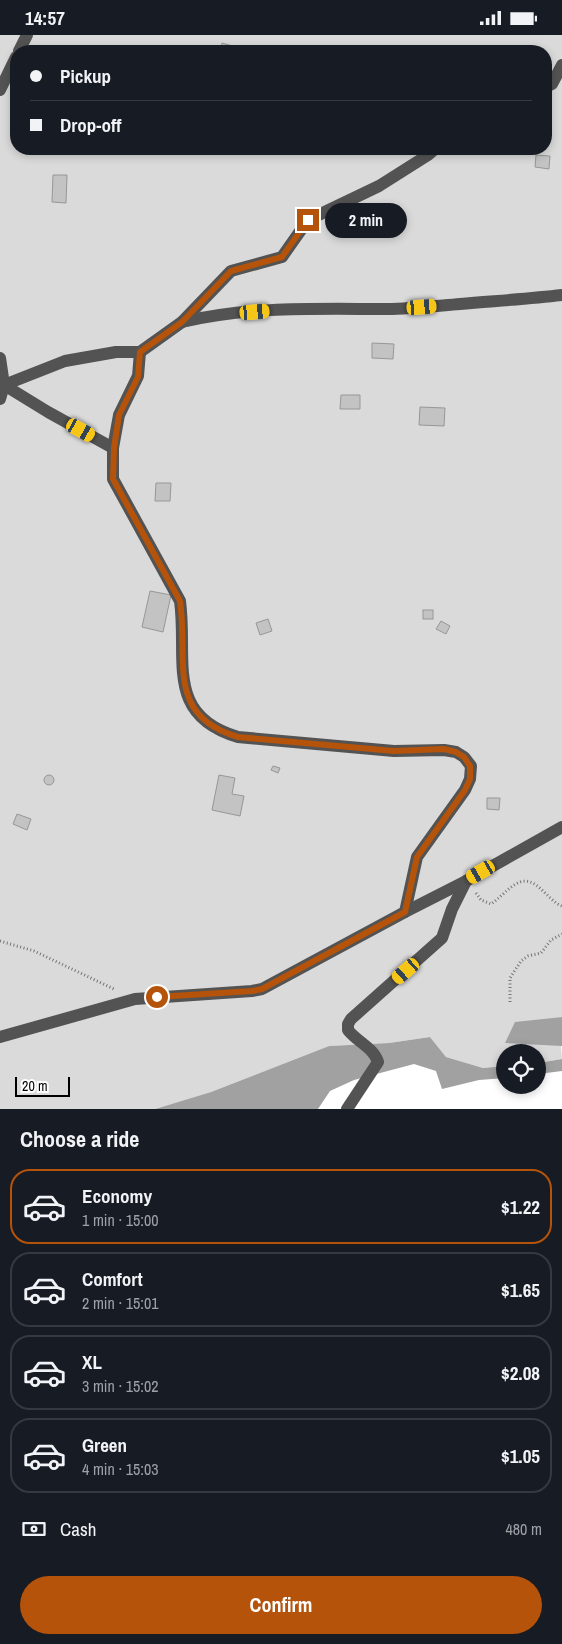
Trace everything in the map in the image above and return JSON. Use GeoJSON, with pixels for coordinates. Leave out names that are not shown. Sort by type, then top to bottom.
{"type":"FeatureCollection","features":[{"type":"Feature","properties":{"kind":"street"},"geometry":{"type":"LineString","coordinates":[[552,83],[562,65]]}},
{"type":"Feature","properties":{"kind":"street"},"geometry":{"type":"LineString","coordinates":[[0,90],[10,69]]}},
{"type":"Feature","properties":{"kind":"street"},"geometry":{"type":"LineString","coordinates":[[2,385],[65,361],[116,352],[140,352],[182,322],[231,271],[282,257],[308,220],[379,186],[428,155]]}},
{"type":"Feature","properties":{"kind":"street"},"geometry":{"type":"LineString","coordinates":[[182,322],[209,316],[270,311],[329,308],[389,309],[562,295]]}},
{"type":"Feature","properties":{"kind":"street"},"geometry":{"type":"LineString","coordinates":[[140,352],[138,377],[119,415],[114,448],[113,479],[180,601],[182,612],[181,652],[186,693],[196,711],[208,723],[222,732],[238,737],[394,751],[444,749],[456,752],[464,757],[470,766],[470,779],[465,790],[417,857],[405,912]]}},
{"type":"Feature","properties":{"kind":"street"},"geometry":{"type":"LineString","coordinates":[[0,359],[2,385],[0,399]]}},
{"type":"Feature","properties":{"kind":"street"},"geometry":{"type":"LineString","coordinates":[[2,385],[114,448]]}},
{"type":"Feature","properties":{"kind":"street"},"geometry":{"type":"LineString","coordinates":[[0,1037],[135,999],[262,989],[466,881],[562,827]]}},
{"type":"Feature","properties":{"kind":"street"},"geometry":{"type":"LineString","coordinates":[[347,1109],[378,1062],[374,1053],[354,1038],[348,1030],[348,1024],[351,1019],[442,938],[452,909],[466,881]]}},
{"type":"Feature","properties":{"kind":"path"},"geometry":{"type":"LineString","coordinates":[[466,881],[481,900],[491,904],[516,883],[526,882],[533,883],[562,906]]}},
{"type":"Feature","properties":{"kind":"path"},"geometry":{"type":"LineString","coordinates":[[510,1002],[510,978],[521,961],[528,956],[541,953],[551,940],[562,934]]}},
{"type":"Feature","properties":{"kind":"path"},"geometry":{"type":"LineString","coordinates":[[0,941],[34,951],[135,999]]}},
{"type":"Feature","properties":{"kind":"shaded area"},"geometry":{"type":"Polygon","coordinates":[[[0,35],[562,35],[562,1017],[552,1019],[506,1043],[534,1044],[496,1044],[496,1067],[483,1068],[446,1057],[430,1037],[389,1043],[329,1046],[211,1092],[155,1109],[0,1109],[0,35]]]}},
{"type":"Feature","properties":{"kind":"shaded area"},"geometry":{"type":"Polygon","coordinates":[[[562,1017],[562,1046],[505,1043],[515,1022],[562,1017]]]}},
{"type":"Feature","properties":{"kind":"shaded area"},"geometry":{"type":"Polygon","coordinates":[[[430,1037],[446,1057],[483,1068],[496,1067],[496,1079],[479,1080],[442,1089],[436,1071],[414,1064],[354,1080],[330,1091],[318,1109],[155,1109],[211,1092],[329,1046],[389,1043],[430,1037]]]}},
{"type":"Feature","properties":{"kind":"shaded area"},"geometry":{"type":"Polygon","coordinates":[[[546,1044],[561,1045],[562,1059],[546,1062],[546,1044]]]}},
{"type":"Feature","properties":{"kind":"shaded area"},"geometry":{"type":"Polygon","coordinates":[[[562,1059],[562,1071],[546,1073],[546,1062],[562,1059]]]}},
{"type":"Feature","properties":{"kind":"building"},"geometry":{"type":"Polygon","coordinates":[[[536,155],[550,156],[549,169],[535,167],[536,155]]]}},
{"type":"Feature","properties":{"kind":"building"},"geometry":{"type":"Polygon","coordinates":[[[53,175],[67,175],[66,203],[52,202],[53,175]]]}},
{"type":"Feature","properties":{"kind":"building"},"geometry":{"type":"Polygon","coordinates":[[[372,343],[394,344],[393,359],[372,358],[372,343]]]}},
{"type":"Feature","properties":{"kind":"building"},"geometry":{"type":"Polygon","coordinates":[[[341,395],[360,395],[360,409],[340,409],[341,395]]]}},
{"type":"Feature","properties":{"kind":"building"},"geometry":{"type":"Polygon","coordinates":[[[420,407],[445,408],[444,426],[419,425],[420,407]]]}},
{"type":"Feature","properties":{"kind":"building"},"geometry":{"type":"Polygon","coordinates":[[[156,483],[171,483],[170,501],[155,501],[156,483]]]}},
{"type":"Feature","properties":{"kind":"building"},"geometry":{"type":"Polygon","coordinates":[[[150,591],[171,595],[163,632],[142,627],[150,591]]]}},
{"type":"Feature","properties":{"kind":"building"},"geometry":{"type":"Polygon","coordinates":[[[423,610],[433,610],[433,619],[423,619],[423,610]]]}},
{"type":"Feature","properties":{"kind":"building"},"geometry":{"type":"Polygon","coordinates":[[[268,619],[272,631],[260,635],[256,623],[268,619]]]}},
{"type":"Feature","properties":{"kind":"building"},"geometry":{"type":"Polygon","coordinates":[[[441,621],[450,626],[446,634],[436,629],[441,621]]]}},
{"type":"Feature","properties":{"kind":"building"},"geometry":{"type":"Polygon","coordinates":[[[273,766],[280,768],[278,773],[271,770],[273,766]]]}},
{"type":"Feature","properties":{"kind":"building"},"geometry":{"type":"Polygon","coordinates":[[[49,775],[54,780],[49,785],[44,780],[49,775]]]}},
{"type":"Feature","properties":{"kind":"building"},"geometry":{"type":"Polygon","coordinates":[[[219,775],[235,778],[232,794],[244,796],[240,816],[212,810],[219,775]]]}},
{"type":"Feature","properties":{"kind":"building"},"geometry":{"type":"Polygon","coordinates":[[[487,798],[500,798],[499,810],[487,809],[487,798]]]}},
{"type":"Feature","properties":{"kind":"building"},"geometry":{"type":"Polygon","coordinates":[[[17,814],[31,819],[27,830],[13,824],[17,814]]]}},
{"type":"Feature","properties":{"kind":"route"},"geometry":{"type":"LineString","coordinates":[[157,997],[262,989],[405,912],[417,857],[465,790],[470,779],[470,766],[464,757],[456,752],[444,749],[394,751],[238,737],[222,732],[208,723],[196,711],[186,693],[181,652],[182,612],[180,601],[113,479],[114,448],[119,415],[138,377],[140,352],[182,322],[231,271],[282,257],[308,220]]}}]}
